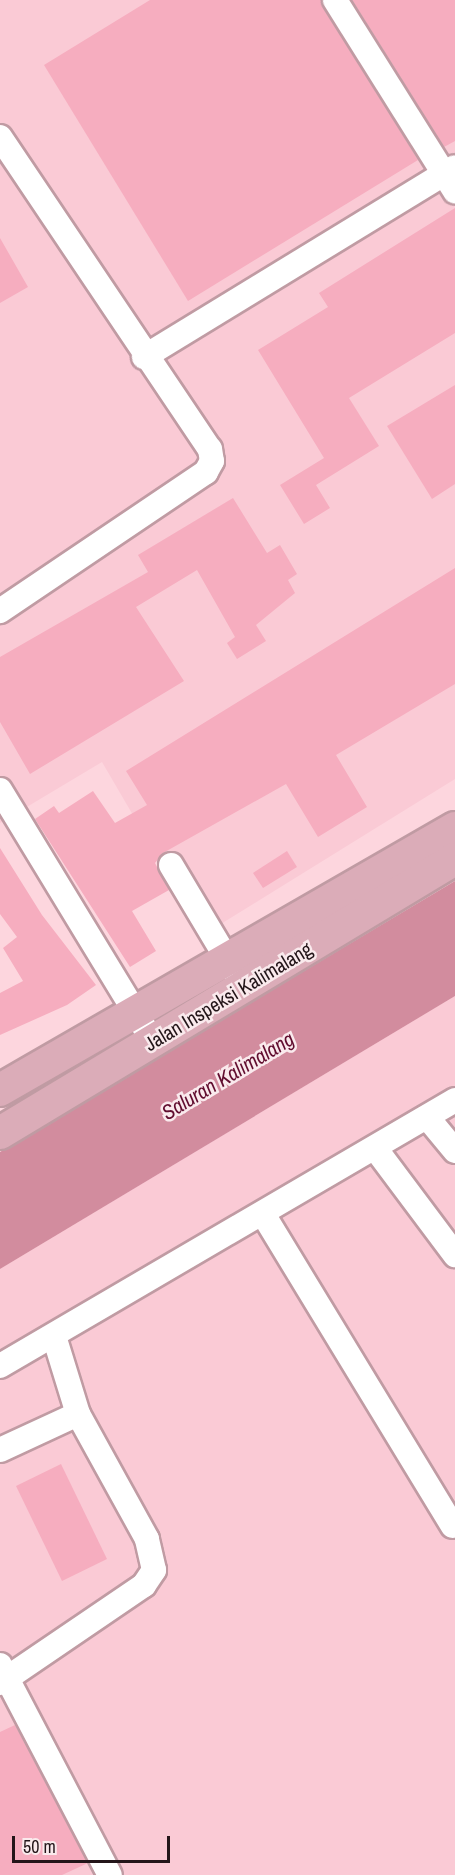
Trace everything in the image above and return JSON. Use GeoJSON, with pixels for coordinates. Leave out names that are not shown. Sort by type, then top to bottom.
{"type":"FeatureCollection","features":[{"type":"Feature","properties":{"kind":"main road","name":"Jalan Inspeksi Kalimalang"},"geometry":{"type":"LineString","coordinates":[[0,1133],[153,1042],[236,974],[455,828]]}},
{"type":"Feature","properties":{"kind":"main road","name":"Jalan Inspeksi Kalimalang"},"geometry":{"type":"LineString","coordinates":[[0,1090],[135,1011],[236,974],[455,859]]}},
{"type":"Feature","properties":{"kind":"street"},"geometry":{"type":"LineString","coordinates":[[144,357],[451,177],[335,0]]}},
{"type":"Feature","properties":{"kind":"street"},"geometry":{"type":"LineString","coordinates":[[0,137],[144,357],[210,449],[206,472],[0,611]]}},
{"type":"Feature","properties":{"kind":"street"},"geometry":{"type":"LineString","coordinates":[[0,790],[153,1042]]}},
{"type":"Feature","properties":{"kind":"street"},"geometry":{"type":"LineString","coordinates":[[171,865],[236,974]]}},
{"type":"Feature","properties":{"kind":"street"},"geometry":{"type":"LineString","coordinates":[[0,1366],[455,1100]]}},
{"type":"Feature","properties":{"kind":"street"},"geometry":{"type":"LineString","coordinates":[[427,1117],[455,1151]]}},
{"type":"Feature","properties":{"kind":"street"},"geometry":{"type":"LineString","coordinates":[[375,1148],[455,1255]]}},
{"type":"Feature","properties":{"kind":"street"},"geometry":{"type":"LineString","coordinates":[[263,1214],[453,1526]]}},
{"type":"Feature","properties":{"kind":"street"},"geometry":{"type":"LineString","coordinates":[[54,1336],[78,1414],[147,1539],[154,1570],[144,1585],[2,1676],[110,1875]]}},
{"type":"Feature","properties":{"kind":"street"},"geometry":{"type":"LineString","coordinates":[[0,1450],[78,1414]]}},
{"type":"Feature","properties":{"kind":"shaded area"},"geometry":{"type":"Polygon","coordinates":[[[0,0],[455,0],[455,779],[203,935],[102,762],[0,823],[0,0]]]}},
{"type":"Feature","properties":{"kind":"shaded area"},"geometry":{"type":"Polygon","coordinates":[[[455,996],[455,1875],[0,1875],[0,1269],[455,996]]]}},
{"type":"Feature","properties":{"kind":"water","name":"Saluran Kalimalang"},"geometry":{"type":"Polygon","coordinates":[[[455,881],[455,996],[0,1269],[0,1152],[455,881]]]}},
{"type":"Feature","properties":{"kind":"building"},"geometry":{"type":"Polygon","coordinates":[[[150,0],[321,0],[418,160],[188,301],[44,65],[150,0]]]}},
{"type":"Feature","properties":{"kind":"building"},"geometry":{"type":"Polygon","coordinates":[[[352,0],[455,0],[455,141],[444,147],[352,0]]]}},
{"type":"Feature","properties":{"kind":"building"},"geometry":{"type":"Polygon","coordinates":[[[455,208],[455,333],[349,398],[379,446],[316,485],[330,508],[304,524],[280,485],[324,458],[258,350],[328,307],[319,293],[455,208]]]}},
{"type":"Feature","properties":{"kind":"building"},"geometry":{"type":"Polygon","coordinates":[[[0,238],[28,287],[0,303],[0,238]]]}},
{"type":"Feature","properties":{"kind":"building"},"geometry":{"type":"Polygon","coordinates":[[[455,385],[455,484],[432,499],[387,426],[455,385]]]}},
{"type":"Feature","properties":{"kind":"building"},"geometry":{"type":"Polygon","coordinates":[[[233,498],[267,553],[280,545],[297,574],[288,580],[295,593],[256,625],[266,641],[237,659],[227,643],[235,637],[197,570],[136,607],[184,681],[30,774],[0,722],[0,657],[148,572],[138,555],[233,498]]]}},
{"type":"Feature","properties":{"kind":"building"},"geometry":{"type":"Polygon","coordinates":[[[455,568],[455,684],[336,755],[367,807],[318,837],[286,784],[163,853],[155,863],[169,890],[132,911],[156,951],[130,967],[35,819],[54,806],[59,813],[93,791],[115,823],[147,805],[126,771],[455,568]]]}},
{"type":"Feature","properties":{"kind":"building"},"geometry":{"type":"Polygon","coordinates":[[[0,848],[42,915],[96,985],[67,1005],[0,1035],[0,993],[23,981],[3,948],[17,937],[0,914],[0,848]]]}},
{"type":"Feature","properties":{"kind":"building"},"geometry":{"type":"Polygon","coordinates":[[[287,851],[297,867],[263,888],[253,873],[287,851]]]}},
{"type":"Feature","properties":{"kind":"building"},"geometry":{"type":"Polygon","coordinates":[[[61,1464],[107,1559],[62,1581],[16,1486],[61,1464]]]}},
{"type":"Feature","properties":{"kind":"building"},"geometry":{"type":"Polygon","coordinates":[[[15,1725],[88,1863],[62,1875],[0,1875],[0,1732],[15,1725]]]}}]}
